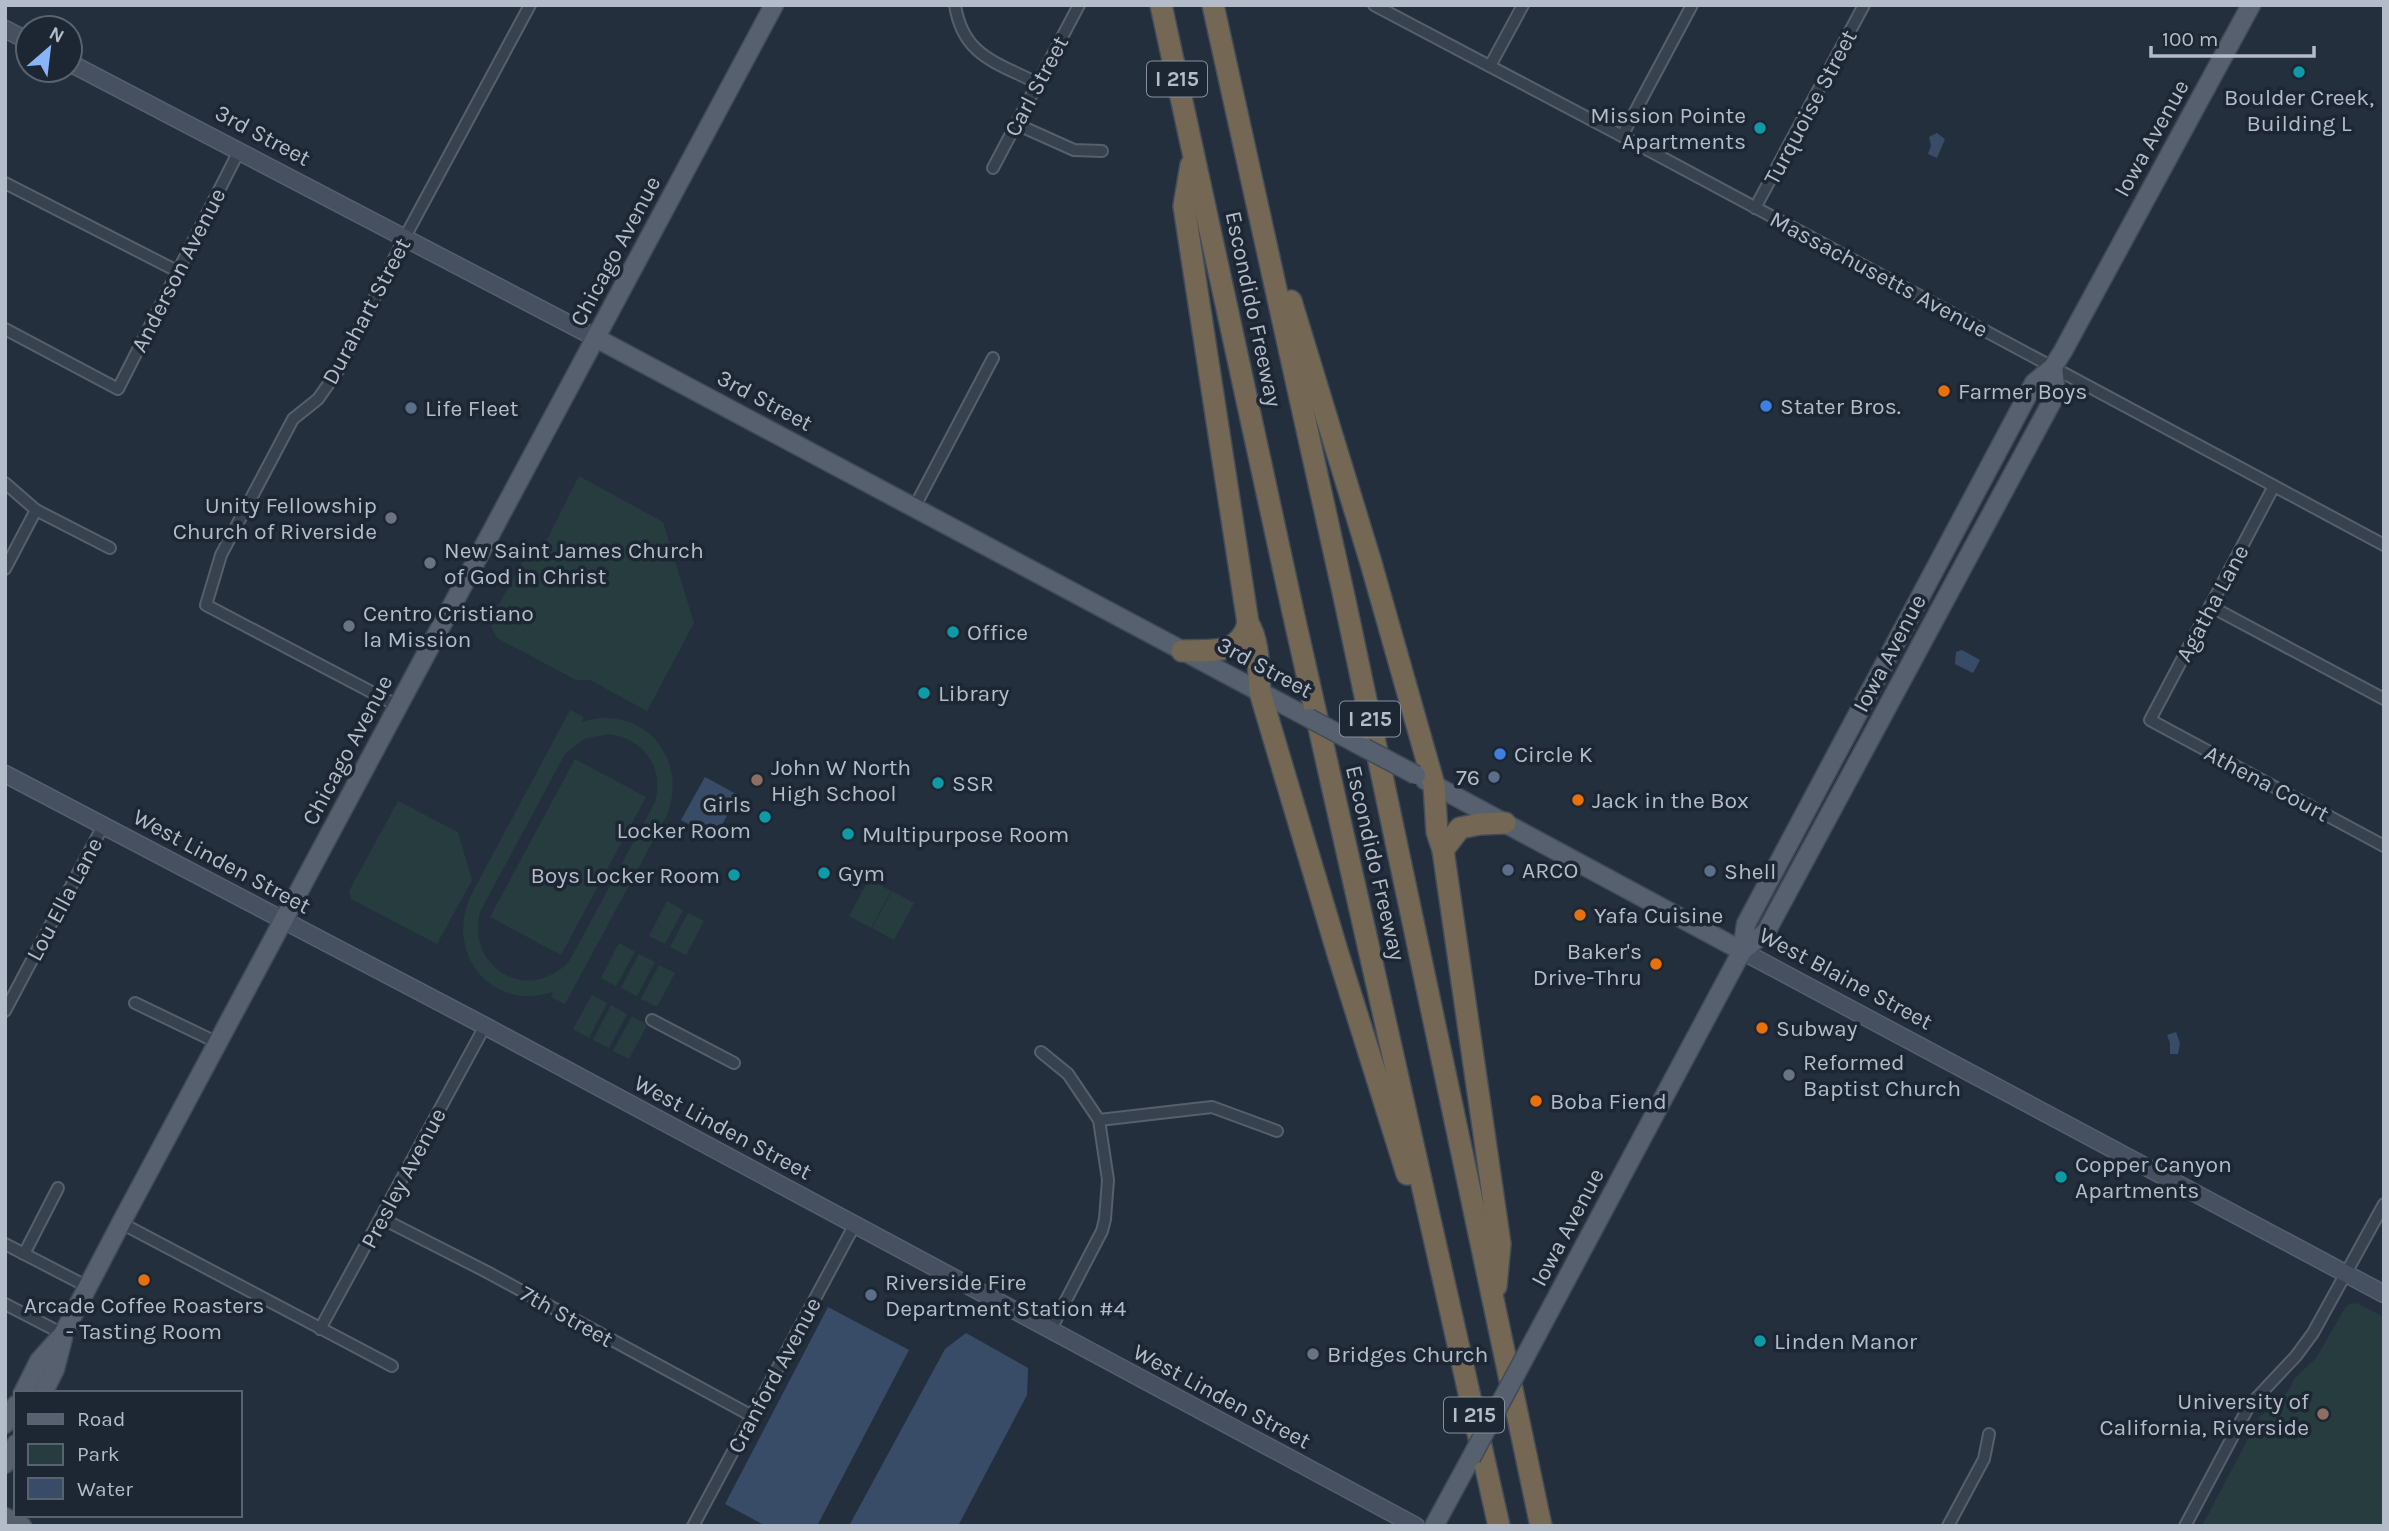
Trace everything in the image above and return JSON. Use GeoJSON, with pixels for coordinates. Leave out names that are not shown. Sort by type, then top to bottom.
{"type":"FeatureCollection","features":[{"type":"Feature","properties":{"kind":"highway","name":"Escondido Freeway"},"geometry":{"type":"LineString","coordinates":[[1161,5],[1290,599],[1499,1526]]}},
{"type":"Feature","properties":{"kind":"highway","name":"Escondido Freeway"},"geometry":{"type":"LineString","coordinates":[[1213,5],[1334,549],[1541,1526]]}},
{"type":"Feature","properties":{"kind":"highway"},"geometry":{"type":"LineString","coordinates":[[1241,135],[1370,560],[1443,850],[1500,1244],[1493,1305]]}},
{"type":"Feature","properties":{"kind":"highway"},"geometry":{"type":"LineString","coordinates":[[1193,152],[1184,206],[1248,623],[1253,632],[1267,696],[1361,1030],[1450,1309]]}},
{"type":"Feature","properties":{"kind":"highway"},"geometry":{"type":"LineString","coordinates":[[1182,651],[1221,650],[1231,647],[1245,635],[1248,623]]}},
{"type":"Feature","properties":{"kind":"highway"},"geometry":{"type":"LineString","coordinates":[[1443,850],[1460,828],[1480,824],[1505,824]]}},
{"type":"Feature","properties":{"kind":"main road","name":"Chicago Avenue"},"geometry":{"type":"LineString","coordinates":[[24,1391],[40,1361],[63,1334],[774,5]]}},
{"type":"Feature","properties":{"kind":"main road","name":"Iowa Avenue"},"geometry":{"type":"LineString","coordinates":[[1434,1526],[1742,951],[1745,924],[2034,383],[2053,367],[2251,5]]}},
{"type":"Feature","properties":{"kind":"main road","name":"3rd Street"},"geometry":{"type":"LineString","coordinates":[[84,69],[596,338],[1425,780]]}},
{"type":"Feature","properties":{"kind":"main road","name":"West Linden Street"},"geometry":{"type":"LineString","coordinates":[[5,774],[485,1026],[1416,1526]]}},
{"type":"Feature","properties":{"kind":"main road","name":"West Blaine Street"},"geometry":{"type":"LineString","coordinates":[[1425,780],[2384,1294]]}},
{"type":"Feature","properties":{"kind":"main road","name":"Chicago Avenue"},"geometry":{"type":"LineString","coordinates":[[44,1391],[55,1369],[63,1334]]}},
{"type":"Feature","properties":{"kind":"main road"},"geometry":{"type":"LineString","coordinates":[[5,1424],[14,1408]]}},
{"type":"Feature","properties":{"kind":"main road"},"geometry":{"type":"LineString","coordinates":[[5,1464],[14,1448]]}},
{"type":"Feature","properties":{"kind":"main road"},"geometry":{"type":"LineString","coordinates":[[5,1517],[22,1526]]}},
{"type":"Feature","properties":{"kind":"street","name":"Durahart Street"},"geometry":{"type":"LineString","coordinates":[[398,706],[206,605],[221,555],[293,419],[318,399],[340,369],[405,237],[530,5]]}},
{"type":"Feature","properties":{"kind":"street"},"geometry":{"type":"LineString","coordinates":[[955,5],[958,23],[976,52],[1037,83]]}},
{"type":"Feature","properties":{"kind":"street","name":"Carl Street"},"geometry":{"type":"LineString","coordinates":[[993,167],[1079,5]]}},
{"type":"Feature","properties":{"kind":"street","name":"Massachusetts Avenue"},"geometry":{"type":"LineString","coordinates":[[1374,5],[2384,545]]}},
{"type":"Feature","properties":{"kind":"street"},"geometry":{"type":"LineString","coordinates":[[1490,66],[1523,5]]}},
{"type":"Feature","properties":{"kind":"street"},"geometry":{"type":"LineString","coordinates":[[1622,136],[1692,5]]}},
{"type":"Feature","properties":{"kind":"street","name":"Turquoise Street"},"geometry":{"type":"LineString","coordinates":[[1755,208],[1864,5]]}},
{"type":"Feature","properties":{"kind":"street"},"geometry":{"type":"LineString","coordinates":[[1016,124],[1074,150],[1102,151]]}},
{"type":"Feature","properties":{"kind":"street","name":"Anderson Avenue"},"geometry":{"type":"LineString","coordinates":[[5,329],[118,389],[239,151]]}},
{"type":"Feature","properties":{"kind":"street"},"geometry":{"type":"LineString","coordinates":[[5,183],[177,271]]}},
{"type":"Feature","properties":{"kind":"street"},"geometry":{"type":"LineString","coordinates":[[914,508],[993,358]]}},
{"type":"Feature","properties":{"kind":"street"},"geometry":{"type":"LineString","coordinates":[[5,483],[36,510],[110,548]]}},
{"type":"Feature","properties":{"kind":"street","name":"Agatha Lane"},"geometry":{"type":"LineString","coordinates":[[2150,720],[2274,486]]}},
{"type":"Feature","properties":{"kind":"street"},"geometry":{"type":"LineString","coordinates":[[5,569],[36,510]]}},
{"type":"Feature","properties":{"kind":"street"},"geometry":{"type":"LineString","coordinates":[[2210,606],[2384,699]]}},
{"type":"Feature","properties":{"kind":"street","name":"Athena Court"},"geometry":{"type":"LineString","coordinates":[[2150,720],[2384,846]]}},
{"type":"Feature","properties":{"kind":"street","name":"Lou Ella Lane"},"geometry":{"type":"LineString","coordinates":[[5,1011],[104,824]]}},
{"type":"Feature","properties":{"kind":"street"},"geometry":{"type":"LineString","coordinates":[[135,1003],[218,1043]]}},
{"type":"Feature","properties":{"kind":"street"},"geometry":{"type":"LineString","coordinates":[[652,1020],[734,1063]]}},
{"type":"Feature","properties":{"kind":"street","name":"Presley Avenue"},"geometry":{"type":"LineString","coordinates":[[320,1329],[485,1026]]}},
{"type":"Feature","properties":{"kind":"street"},"geometry":{"type":"LineString","coordinates":[[1041,1052],[1068,1074],[1099,1120],[1108,1180],[1105,1219],[1092,1252],[1051,1329]]}},
{"type":"Feature","properties":{"kind":"street"},"geometry":{"type":"LineString","coordinates":[[1099,1120],[1212,1107],[1277,1131]]}},
{"type":"Feature","properties":{"kind":"street"},"geometry":{"type":"LineString","coordinates":[[24,1254],[58,1188]]}},
{"type":"Feature","properties":{"kind":"street"},"geometry":{"type":"LineString","coordinates":[[2185,1526],[2249,1406],[2304,1347],[2384,1204]]}},
{"type":"Feature","properties":{"kind":"street","name":"7th Street"},"geometry":{"type":"LineString","coordinates":[[381,1218],[752,1416]]}},
{"type":"Feature","properties":{"kind":"street"},"geometry":{"type":"LineString","coordinates":[[121,1223],[392,1366]]}},
{"type":"Feature","properties":{"kind":"street","name":"Cranford Avenue"},"geometry":{"type":"LineString","coordinates":[[693,1526],[855,1224]]}},
{"type":"Feature","properties":{"kind":"street"},"geometry":{"type":"LineString","coordinates":[[5,1244],[88,1287]]}},
{"type":"Feature","properties":{"kind":"street"},"geometry":{"type":"LineString","coordinates":[[5,1304],[63,1334]]}},
{"type":"Feature","properties":{"kind":"street"},"geometry":{"type":"LineString","coordinates":[[1948,1526],[1984,1460],[1989,1434]]}},
{"type":"Feature","properties":{"kind":"green space"},"geometry":{"type":"Polygon","coordinates":[[[579,476],[663,522],[694,623],[647,711],[590,680],[576,680],[497,638],[489,622],[528,552],[548,538],[579,476]]]}},
{"type":"Feature","properties":{"kind":"green space"},"geometry":{"type":"Polygon","coordinates":[[[570,710],[584,717],[582,722],[604,718],[624,720],[642,728],[656,741],[666,757],[672,775],[672,796],[666,817],[565,1004],[551,997],[553,992],[531,996],[511,994],[493,986],[479,974],[469,958],[464,939],[464,919],[470,897],[570,710]],[[608,734],[584,739],[565,754],[480,912],[478,933],[483,950],[492,965],[505,975],[521,980],[538,980],[554,973],[570,960],[655,802],[657,777],[654,766],[641,748],[620,736],[608,734]]]}},
{"type":"Feature","properties":{"kind":"green space"},"geometry":{"type":"Polygon","coordinates":[[[575,759],[646,797],[561,955],[490,917],[575,759]]]}},
{"type":"Feature","properties":{"kind":"green space"},"geometry":{"type":"Polygon","coordinates":[[[398,801],[458,832],[472,880],[437,944],[351,899],[349,891],[398,801]]]}},
{"type":"Feature","properties":{"kind":"green space"},"geometry":{"type":"Polygon","coordinates":[[[869,879],[891,891],[871,928],[849,916],[869,879]]]}},
{"type":"Feature","properties":{"kind":"green space"},"geometry":{"type":"Polygon","coordinates":[[[892,891],[914,903],[894,940],[872,928],[892,891]]]}},
{"type":"Feature","properties":{"kind":"green space"},"geometry":{"type":"Polygon","coordinates":[[[667,901],[683,910],[665,944],[649,936],[667,901]]]}},
{"type":"Feature","properties":{"kind":"green space"},"geometry":{"type":"Polygon","coordinates":[[[688,913],[704,921],[686,955],[670,947],[688,913]]]}},
{"type":"Feature","properties":{"kind":"green space"},"geometry":{"type":"Polygon","coordinates":[[[619,943],[635,952],[616,986],[601,978],[619,943]]]}},
{"type":"Feature","properties":{"kind":"green space"},"geometry":{"type":"Polygon","coordinates":[[[639,954],[655,962],[637,996],[621,988],[639,954]]]}},
{"type":"Feature","properties":{"kind":"green space"},"geometry":{"type":"Polygon","coordinates":[[[659,965],[675,973],[657,1007],[641,999],[659,965]]]}},
{"type":"Feature","properties":{"kind":"green space"},"geometry":{"type":"Polygon","coordinates":[[[592,995],[607,1003],[589,1038],[573,1029],[592,995]]]}},
{"type":"Feature","properties":{"kind":"green space"},"geometry":{"type":"Polygon","coordinates":[[[611,1005],[627,1014],[609,1048],[593,1040],[611,1005]]]}},
{"type":"Feature","properties":{"kind":"green space"},"geometry":{"type":"Polygon","coordinates":[[[632,1016],[647,1025],[629,1059],[613,1051],[632,1016]]]}},
{"type":"Feature","properties":{"kind":"green space","name":"University of California, Riverside"},"geometry":{"type":"Polygon","coordinates":[[[2356,1303],[2384,1317],[2384,1526],[2202,1526],[2260,1416],[2270,1410],[2289,1390],[2294,1379],[2316,1358],[2345,1308],[2356,1303]]]}},
{"type":"Feature","properties":{"kind":"water"},"geometry":{"type":"Polygon","coordinates":[[[1937,133],[1945,139],[1937,158],[1928,154],[1931,146],[1929,137],[1937,133]]]}},
{"type":"Feature","properties":{"kind":"water"},"geometry":{"type":"Polygon","coordinates":[[[1962,650],[1980,660],[1973,673],[1955,664],[1956,652],[1962,650]]]}},
{"type":"Feature","properties":{"kind":"water"},"geometry":{"type":"Polygon","coordinates":[[[705,777],[738,795],[715,838],[681,820],[705,777]]]}},
{"type":"Feature","properties":{"kind":"water"},"geometry":{"type":"Polygon","coordinates":[[[2176,1032],[2180,1043],[2178,1054],[2170,1054],[2167,1035],[2176,1032]]]}},
{"type":"Feature","properties":{"kind":"water"},"geometry":{"type":"Polygon","coordinates":[[[828,1307],[909,1350],[817,1526],[766,1526],[725,1504],[828,1307]]]}},
{"type":"Feature","properties":{"kind":"water"},"geometry":{"type":"Polygon","coordinates":[[[966,1333],[1028,1368],[1027,1395],[958,1526],[849,1526],[945,1349],[966,1333]]]}},
{"type":"Feature","properties":{"kind":"place","name":"Boulder Creek, Building L"},"geometry":{"type":"Point","coordinates":[2299,72]}},
{"type":"Feature","properties":{"kind":"place","name":"Mission Pointe Apartments"},"geometry":{"type":"Point","coordinates":[1760,128]}},
{"type":"Feature","properties":{"kind":"place","name":"Farmer Boys"},"geometry":{"type":"Point","coordinates":[1944,391]}},
{"type":"Feature","properties":{"kind":"place","name":"Stater Bros."},"geometry":{"type":"Point","coordinates":[1766,406]}},
{"type":"Feature","properties":{"kind":"place","name":"Life Fleet"},"geometry":{"type":"Point","coordinates":[411,408]}},
{"type":"Feature","properties":{"kind":"place","name":"Unity Fellowship Church of Riverside"},"geometry":{"type":"Point","coordinates":[391,518]}},
{"type":"Feature","properties":{"kind":"place","name":"New Saint James Church of God in Christ"},"geometry":{"type":"Point","coordinates":[430,563]}},
{"type":"Feature","properties":{"kind":"place","name":"Centro Cristiano la Mission"},"geometry":{"type":"Point","coordinates":[349,626]}},
{"type":"Feature","properties":{"kind":"place","name":"Office"},"geometry":{"type":"Point","coordinates":[953,632]}},
{"type":"Feature","properties":{"kind":"place","name":"Library"},"geometry":{"type":"Point","coordinates":[924,693]}},
{"type":"Feature","properties":{"kind":"place","name":"Circle K"},"geometry":{"type":"Point","coordinates":[1500,754]}},
{"type":"Feature","properties":{"kind":"place","name":"76"},"geometry":{"type":"Point","coordinates":[1494,777]}},
{"type":"Feature","properties":{"kind":"place","name":"John W North High School"},"geometry":{"type":"Point","coordinates":[757,780]}},
{"type":"Feature","properties":{"kind":"place","name":"SSR"},"geometry":{"type":"Point","coordinates":[938,783]}},
{"type":"Feature","properties":{"kind":"place","name":"Jack in the Box"},"geometry":{"type":"Point","coordinates":[1578,800]}},
{"type":"Feature","properties":{"kind":"place","name":"Girls Locker Room"},"geometry":{"type":"Point","coordinates":[765,817]}},
{"type":"Feature","properties":{"kind":"place","name":"Multipurpose Room"},"geometry":{"type":"Point","coordinates":[848,834]}},
{"type":"Feature","properties":{"kind":"place","name":"ARCO"},"geometry":{"type":"Point","coordinates":[1508,870]}},
{"type":"Feature","properties":{"kind":"place","name":"Shell"},"geometry":{"type":"Point","coordinates":[1710,871]}},
{"type":"Feature","properties":{"kind":"place","name":"Gym"},"geometry":{"type":"Point","coordinates":[824,873]}},
{"type":"Feature","properties":{"kind":"place","name":"Boys Locker Room"},"geometry":{"type":"Point","coordinates":[734,875]}},
{"type":"Feature","properties":{"kind":"place","name":"Yafa Cuisine"},"geometry":{"type":"Point","coordinates":[1580,915]}},
{"type":"Feature","properties":{"kind":"place","name":"Baker's Drive-Thru"},"geometry":{"type":"Point","coordinates":[1656,964]}},
{"type":"Feature","properties":{"kind":"place","name":"Subway"},"geometry":{"type":"Point","coordinates":[1762,1028]}},
{"type":"Feature","properties":{"kind":"place","name":"Reformed Baptist Church"},"geometry":{"type":"Point","coordinates":[1789,1075]}},
{"type":"Feature","properties":{"kind":"place","name":"Boba Fiend"},"geometry":{"type":"Point","coordinates":[1536,1101]}},
{"type":"Feature","properties":{"kind":"place","name":"Copper Canyon Apartments"},"geometry":{"type":"Point","coordinates":[2061,1177]}},
{"type":"Feature","properties":{"kind":"place","name":"Arcade Coffee Roasters - Tasting Room"},"geometry":{"type":"Point","coordinates":[144,1280]}},
{"type":"Feature","properties":{"kind":"place","name":"Riverside Fire Department Station #4"},"geometry":{"type":"Point","coordinates":[871,1295]}},
{"type":"Feature","properties":{"kind":"place","name":"Linden Manor"},"geometry":{"type":"Point","coordinates":[1760,1341]}},
{"type":"Feature","properties":{"kind":"place","name":"Bridges Church"},"geometry":{"type":"Point","coordinates":[1313,1354]}},
{"type":"Feature","properties":{"kind":"place","name":"University of California, Riverside"},"geometry":{"type":"Point","coordinates":[2323,1414]}}]}
